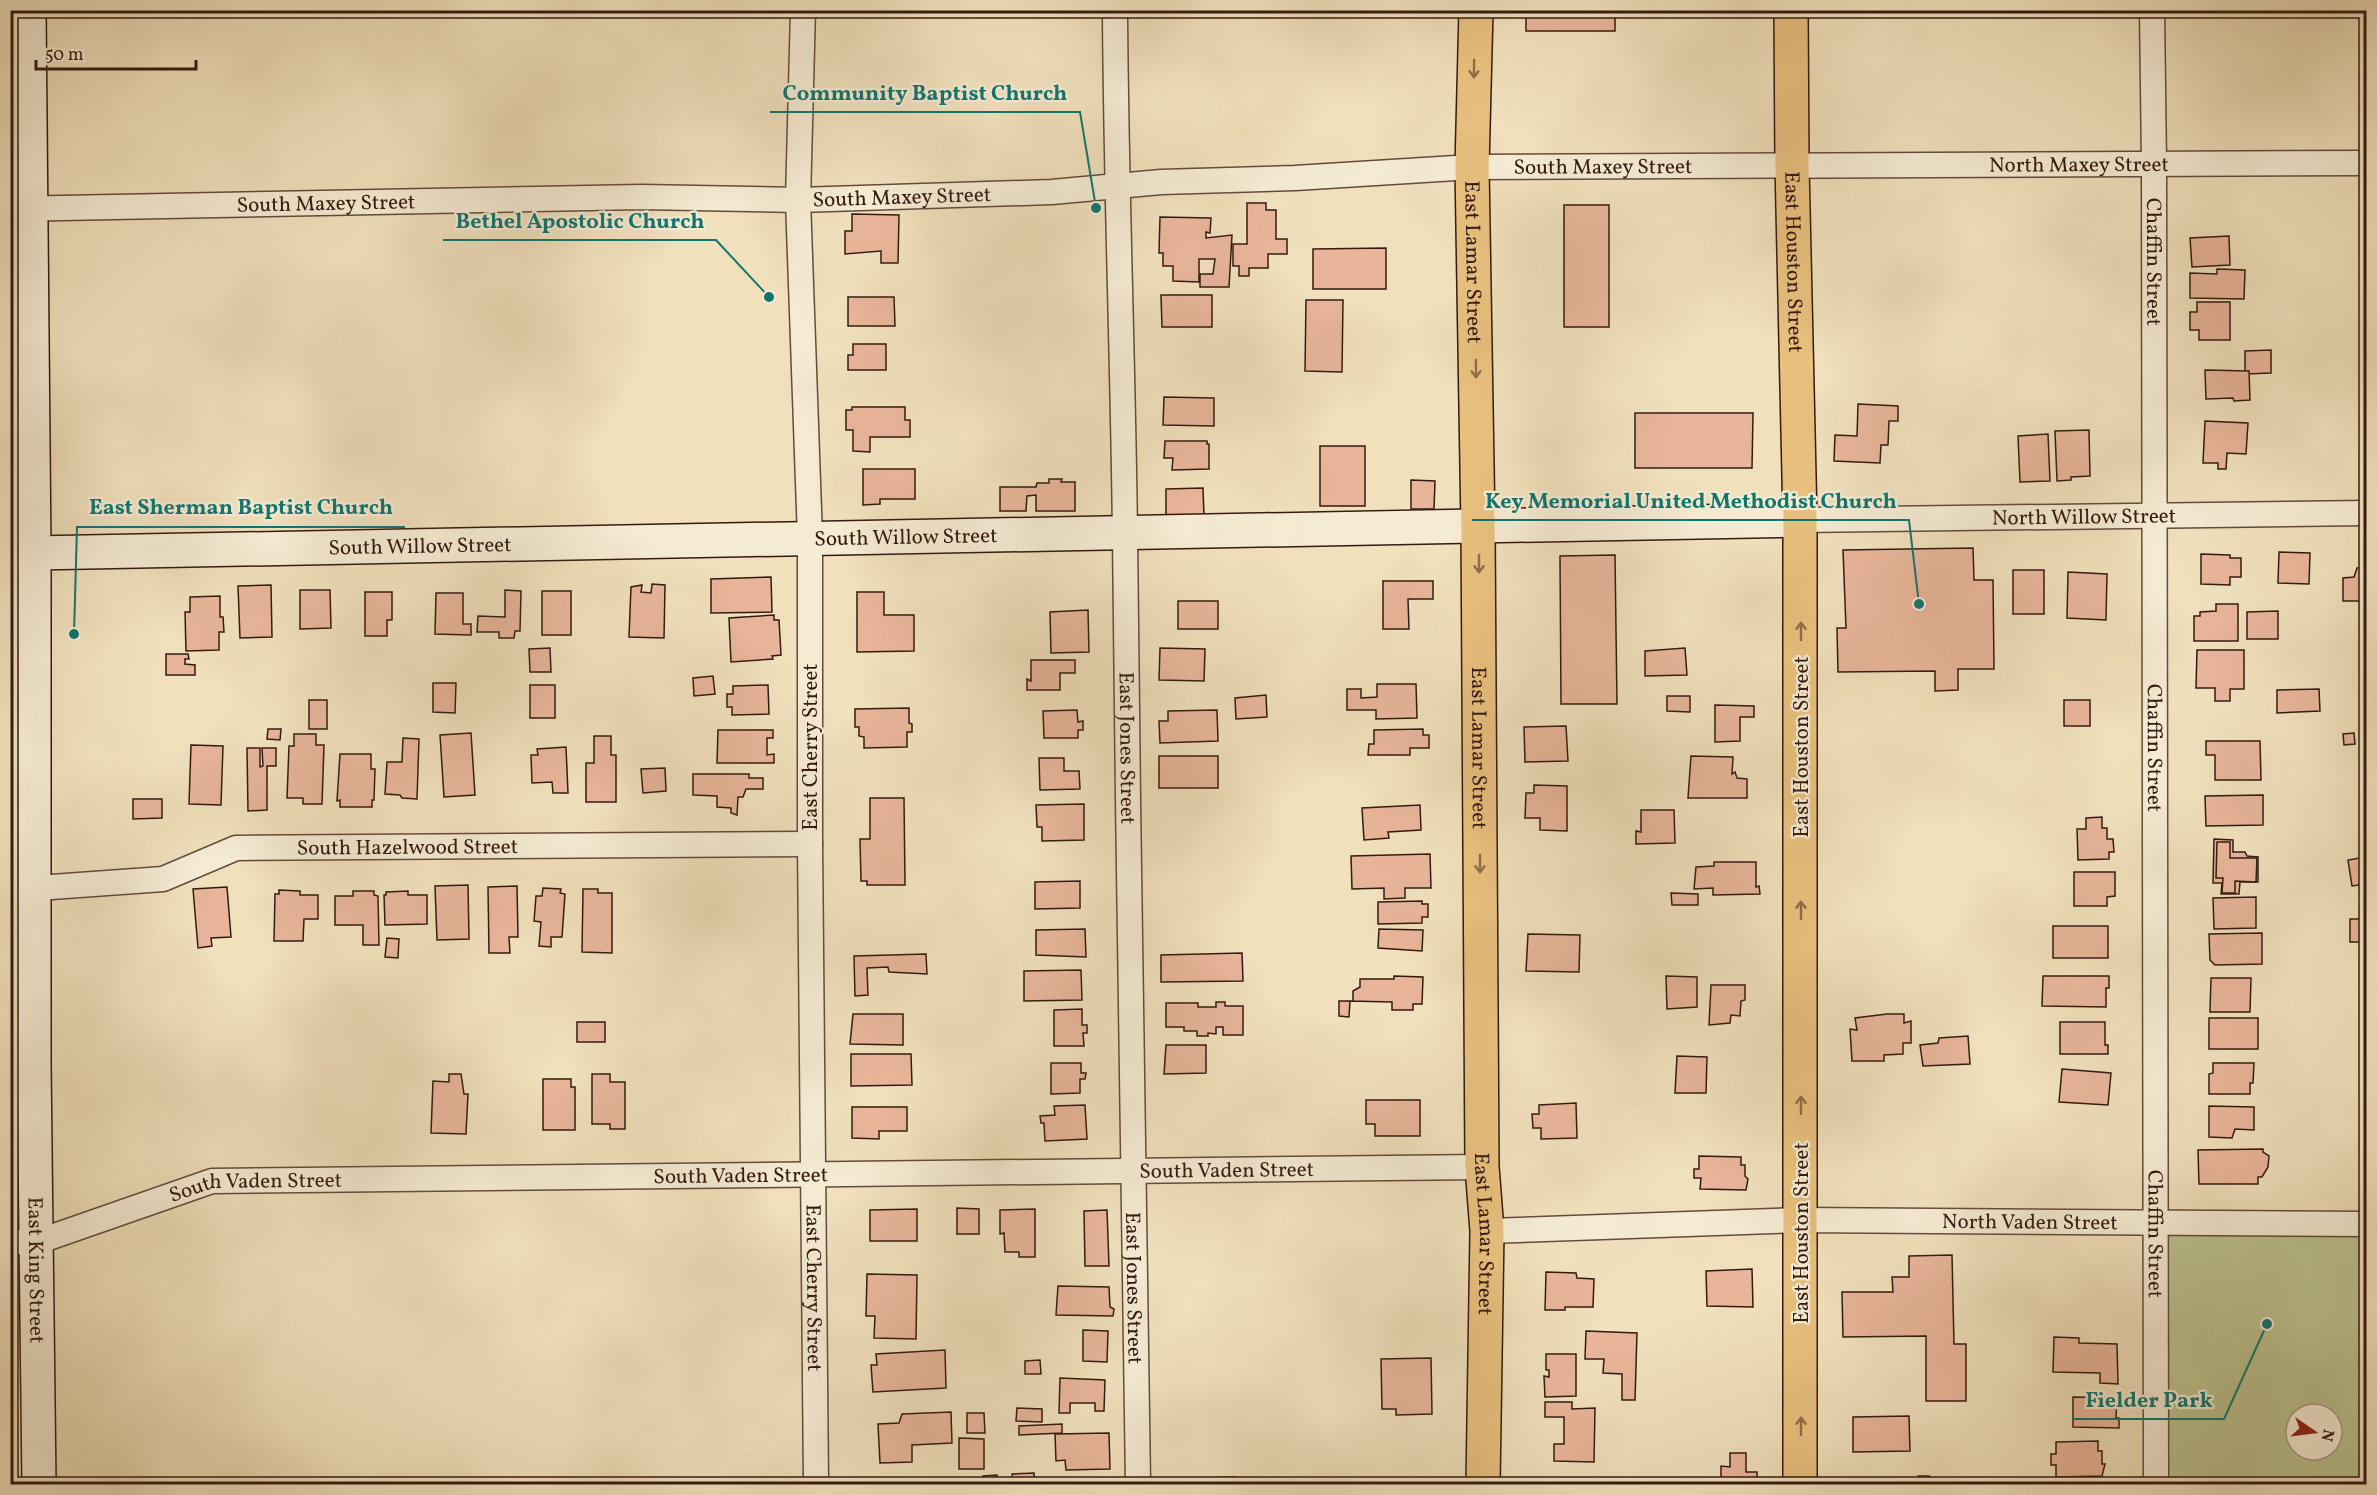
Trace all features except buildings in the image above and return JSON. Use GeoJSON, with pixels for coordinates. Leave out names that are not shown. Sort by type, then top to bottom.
{"type":"FeatureCollection","features":[{"type":"Feature","properties":{"kind":"main road","name":"East Lamar Street"},"geometry":{"type":"LineString","coordinates":[[1476,10],[1472,167],[1478,526],[1482,1167],[1487,1231],[1483,1485]]}},
{"type":"Feature","properties":{"kind":"main road","name":"East Houston Street"},"geometry":{"type":"LineString","coordinates":[[1791,10],[1800,520],[1800,1485]]}},
{"type":"Feature","properties":{"kind":"street","name":"East King Street"},"geometry":{"type":"LineString","coordinates":[[30,10],[20,208],[24,1242],[39,1485]]}},
{"type":"Feature","properties":{"kind":"street","name":"East Cherry Street"},"geometry":{"type":"LineString","coordinates":[[803,10],[798,200],[810,538],[810,844],[816,1485]]}},
{"type":"Feature","properties":{"kind":"street","name":"East Jones Street"},"geometry":{"type":"LineString","coordinates":[[1115,10],[1116,185],[1125,533],[1131,1170],[1138,1485]]}},
{"type":"Feature","properties":{"kind":"street","name":"Chaffin Street"},"geometry":{"type":"LineString","coordinates":[[2152,10],[2156,1485]]}},
{"type":"Feature","properties":{"kind":"street","name":"North Maxey Street"},"geometry":{"type":"LineString","coordinates":[[1792,165],[2367,163]]}},
{"type":"Feature","properties":{"kind":"street","name":"South Maxey Street"},"geometry":{"type":"LineString","coordinates":[[20,208],[641,197],[798,200],[1052,192],[1116,185],[1472,167],[1792,165]]}},
{"type":"Feature","properties":{"kind":"street","name":"North Willow Street"},"geometry":{"type":"LineString","coordinates":[[1800,520],[2367,513]]}},
{"type":"Feature","properties":{"kind":"street","name":"South Willow Street"},"geometry":{"type":"LineString","coordinates":[[22,553],[1800,520]]}},
{"type":"Feature","properties":{"kind":"street","name":"South Hazelwood Street"},"geometry":{"type":"LineString","coordinates":[[22,890],[163,879],[236,848],[810,844]]}},
{"type":"Feature","properties":{"kind":"street","name":"South Vaden Street"},"geometry":{"type":"LineString","coordinates":[[24,1242],[212,1181],[1482,1167]]}},
{"type":"Feature","properties":{"kind":"street","name":"North Vaden Street"},"geometry":{"type":"LineString","coordinates":[[1801,1220],[2367,1224]]}},
{"type":"Feature","properties":{"kind":"street"},"geometry":{"type":"LineString","coordinates":[[1487,1231],[1801,1220]]}},
{"type":"Feature","properties":{"kind":"green space"},"geometry":{"type":"Polygon","coordinates":[[[2168,1233],[2366,1234],[2366,1484],[2167,1484],[2168,1233]]]}},
{"type":"Feature","properties":{"kind":"place","name":"Community Baptist Church"},"geometry":{"type":"Point","coordinates":[1096,208]}},
{"type":"Feature","properties":{"kind":"place","name":"Bethel Apostolic Church"},"geometry":{"type":"Point","coordinates":[769,297]}},
{"type":"Feature","properties":{"kind":"place","name":"Key Memorial United Methodist Church"},"geometry":{"type":"Point","coordinates":[1919,604]}},
{"type":"Feature","properties":{"kind":"place","name":"East Sherman Baptist Church"},"geometry":{"type":"Point","coordinates":[74,634]}},
{"type":"Feature","properties":{"kind":"place","name":"Fielder Park"},"geometry":{"type":"Point","coordinates":[2267,1324]}}]}
